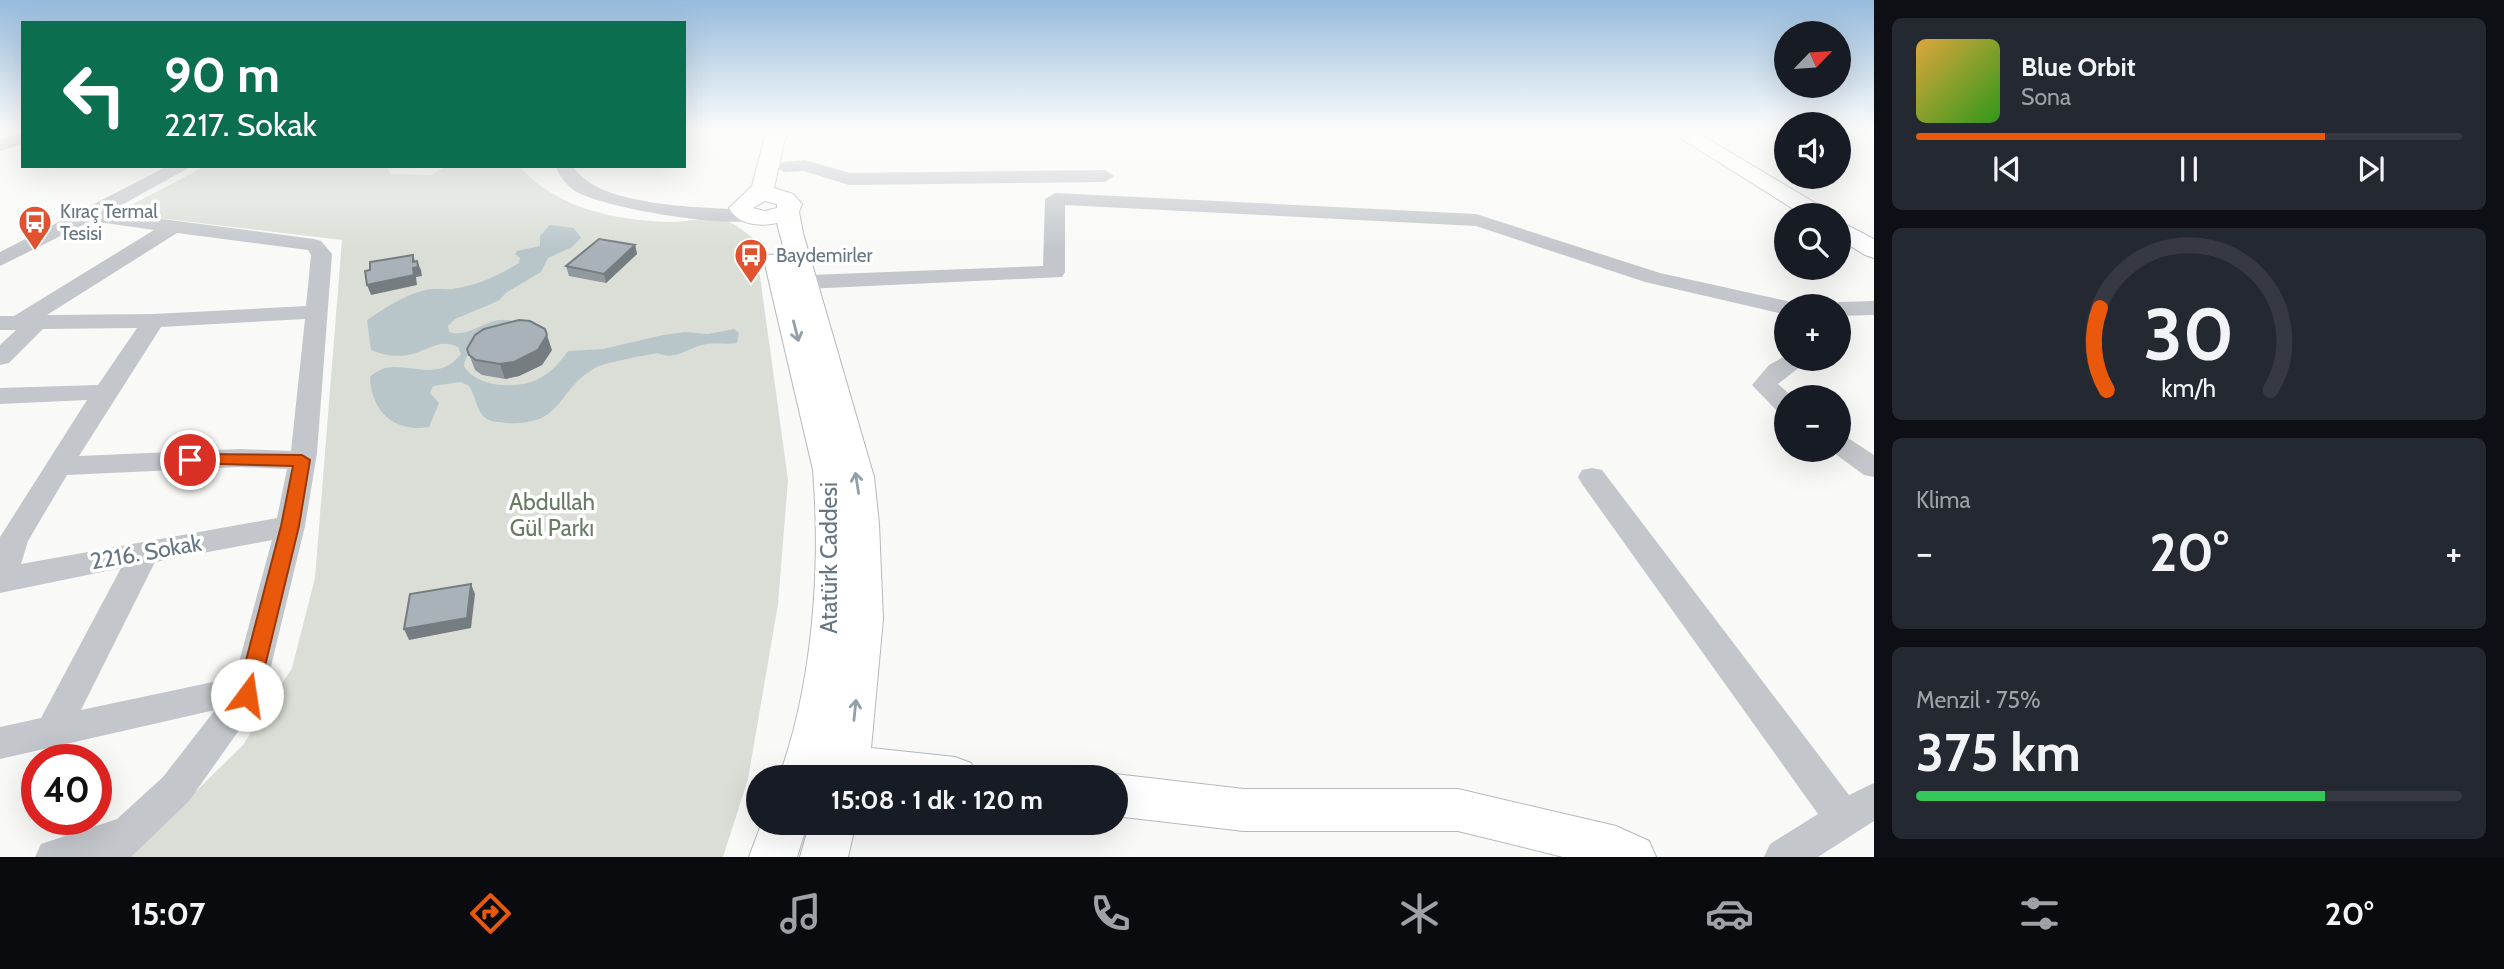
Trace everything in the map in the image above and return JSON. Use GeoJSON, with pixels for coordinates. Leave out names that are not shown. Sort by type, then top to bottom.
{"type":"FeatureCollection","features":[{"type":"Feature","properties":{"kind":"main road"},"geometry":{"type":"LineString","coordinates":[[768,169],[764,187],[765,206],[791,233],[795,283],[857,477],[862,524],[864,619],[827,765]]}},
{"type":"Feature","properties":{"kind":"main road"},"geometry":{"type":"LineString","coordinates":[[765,206],[783,169]]}},
{"type":"Feature","properties":{"kind":"main road"},"geometry":{"type":"LineString","coordinates":[[1743,169],[1799,203]]}},
{"type":"Feature","properties":{"kind":"main road"},"geometry":{"type":"LineString","coordinates":[[1851,236],[1874,250]]}},
{"type":"Feature","properties":{"kind":"main road"},"geometry":{"type":"LineString","coordinates":[[1128,797],[1244,810],[1458,810],[1616,848],[1632,857]]}},
{"type":"Feature","properties":{"kind":"main road"},"geometry":{"type":"LineString","coordinates":[[773,857],[781,835]]}},
{"type":"Feature","properties":{"kind":"main road"},"geometry":{"type":"LineString","coordinates":[[824,857],[830,835]]}},
{"type":"Feature","properties":{"kind":"street"},"geometry":{"type":"LineString","coordinates":[[0,260],[177,169]]}},
{"type":"Feature","properties":{"kind":"street"},"geometry":{"type":"LineString","coordinates":[[567,169],[582,187],[597,193],[654,205],[765,206]]}},
{"type":"Feature","properties":{"kind":"street"},"geometry":{"type":"LineString","coordinates":[[818,169],[849,179],[1105,176]]}},
{"type":"Feature","properties":{"kind":"street"},"geometry":{"type":"LineString","coordinates":[[795,283],[1054,272],[1055,199],[1476,220],[1506,227],[1573,252],[1733,299],[1774,306]]}},
{"type":"Feature","properties":{"kind":"street"},"geometry":{"type":"LineString","coordinates":[[55,857],[116,845],[176,789],[247,695],[290,526],[302,460],[322,254],[314,245],[88,215]]}},
{"type":"Feature","properties":{"kind":"street"},"geometry":{"type":"LineString","coordinates":[[0,358],[18,323],[172,227]]}},
{"type":"Feature","properties":{"kind":"street"},"geometry":{"type":"LineString","coordinates":[[1851,309],[1874,308]]}},
{"type":"Feature","properties":{"kind":"street"},"geometry":{"type":"LineString","coordinates":[[18,323],[154,321],[316,312]]}},
{"type":"Feature","properties":{"kind":"street"},"geometry":{"type":"LineString","coordinates":[[1,580],[7,542],[61,466],[105,392],[154,321]]}},
{"type":"Feature","properties":{"kind":"street"},"geometry":{"type":"LineString","coordinates":[[1774,393],[1765,384],[1777,371]]}},
{"type":"Feature","properties":{"kind":"street"},"geometry":{"type":"LineString","coordinates":[[0,396],[105,392]]}},
{"type":"Feature","properties":{"kind":"street"},"geometry":{"type":"LineString","coordinates":[[1851,452],[1874,468]]}},
{"type":"Feature","properties":{"kind":"street"},"geometry":{"type":"LineString","coordinates":[[61,466],[240,458],[302,460]]}},
{"type":"Feature","properties":{"kind":"street"},"geometry":{"type":"LineString","coordinates":[[1592,477],[1859,809],[1784,857]]}},
{"type":"Feature","properties":{"kind":"street","name":"2216. Sokak"},"geometry":{"type":"LineString","coordinates":[[1,580],[290,526]]}},
{"type":"Feature","properties":{"kind":"street"},"geometry":{"type":"LineString","coordinates":[[53,730],[144,553]]}},
{"type":"Feature","properties":{"kind":"street"},"geometry":{"type":"LineString","coordinates":[[0,743],[213,696],[247,695]]}},
{"type":"Feature","properties":{"kind":"green space","name":"Abdullah Gül Parkı"},"geometry":{"type":"Polygon","coordinates":[[[200,169],[388,169],[391,174],[431,175],[442,169],[522,169],[550,192],[588,209],[650,221],[724,220],[755,240],[788,480],[778,604],[750,765],[746,765],[746,785],[723,857],[129,857],[243,745],[292,668],[315,578],[342,240],[125,214],[131,205],[200,169]]]}},
{"type":"Feature","properties":{"kind":"shaded area"},"geometry":{"type":"Polygon","coordinates":[[[550,225],[574,228],[581,238],[572,247],[548,258],[541,272],[507,292],[498,301],[455,319],[448,326],[449,332],[457,333],[496,321],[512,321],[512,324],[490,336],[470,352],[464,366],[478,379],[499,385],[531,382],[548,373],[568,351],[603,349],[663,335],[685,332],[708,334],[734,329],[739,333],[737,343],[706,344],[675,355],[657,353],[600,366],[573,386],[550,412],[540,419],[526,422],[508,423],[487,419],[469,386],[461,382],[433,386],[430,393],[439,403],[429,427],[405,426],[387,417],[375,400],[370,377],[392,367],[439,369],[461,354],[458,347],[446,344],[405,355],[393,356],[376,352],[371,350],[367,320],[395,302],[418,292],[462,287],[503,272],[519,263],[520,258],[515,254],[517,251],[540,246],[540,236],[550,225]]]}},
{"type":"Feature","properties":{"kind":"building"},"geometry":{"type":"Polygon","coordinates":[[[599,239],[635,245],[604,274],[566,266],[599,239]]]}},
{"type":"Feature","properties":{"kind":"building"},"geometry":{"type":"Polygon","coordinates":[[[413,255],[413,262],[417,261],[418,267],[413,268],[414,275],[367,285],[365,271],[370,270],[370,262],[413,255]]]}},
{"type":"Feature","properties":{"kind":"building"},"geometry":{"type":"Polygon","coordinates":[[[519,320],[530,321],[545,329],[547,335],[538,350],[514,362],[500,364],[476,360],[469,355],[467,349],[475,335],[484,329],[519,320]]]}},
{"type":"Feature","properties":{"kind":"building"},"geometry":{"type":"Polygon","coordinates":[[[471,584],[467,618],[404,629],[410,594],[471,584]]]}},
{"type":"Feature","properties":{"kind":"place","name":"Kıraç Termal Tesisi"},"geometry":{"type":"Point","coordinates":[35,252]}},
{"type":"Feature","properties":{"kind":"place","name":"Baydemirler"},"geometry":{"type":"Point","coordinates":[751,285]}},
{"type":"Feature","properties":{"kind":"route"},"geometry":{"type":"LineString","coordinates":[[190,460],[302,460],[290,526],[247,695]]}}]}
